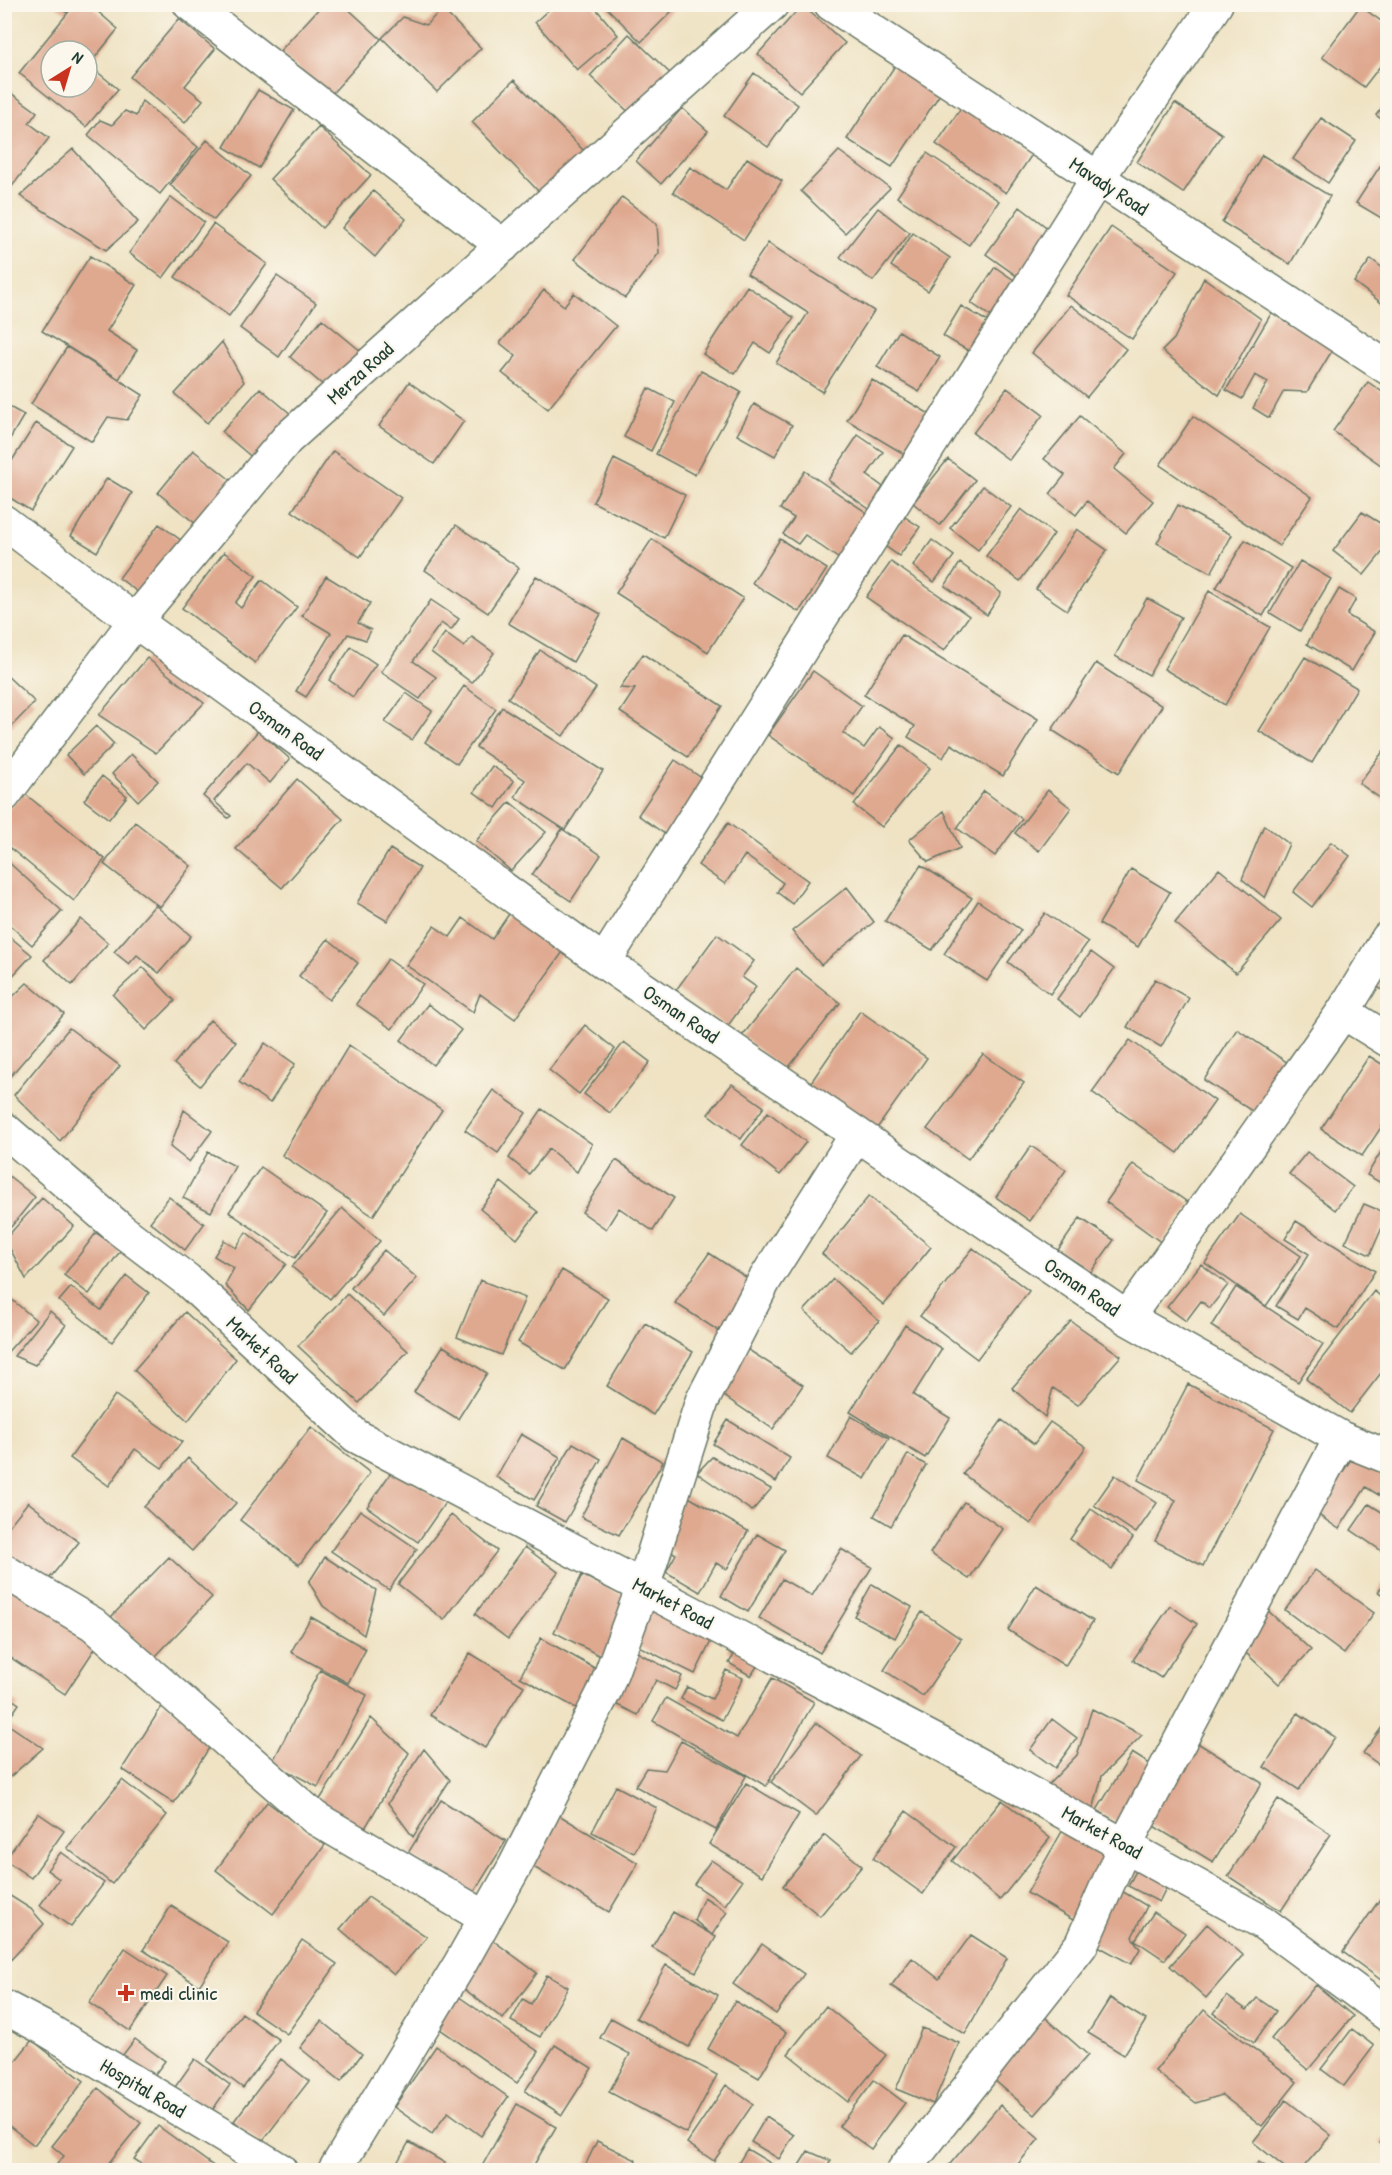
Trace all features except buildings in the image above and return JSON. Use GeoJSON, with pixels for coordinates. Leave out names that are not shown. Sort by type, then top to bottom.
{"type":"FeatureCollection","features":[{"type":"Feature","properties":{"kind":"street"},"geometry":{"type":"LineString","coordinates":[[190,4],[503,246]]}},
{"type":"Feature","properties":{"kind":"street","name":"Merza Road"},"geometry":{"type":"LineString","coordinates":[[4,795],[135,621],[287,439],[772,4]]}},
{"type":"Feature","properties":{"kind":"street","name":"Mavady Road"},"geometry":{"type":"LineString","coordinates":[[831,4],[1388,368]]}},
{"type":"Feature","properties":{"kind":"street"},"geometry":{"type":"LineString","coordinates":[[604,962],[1098,178],[1216,4]]}},
{"type":"Feature","properties":{"kind":"street","name":"Osman Road"},"geometry":{"type":"LineString","coordinates":[[4,522],[135,621],[604,962],[1127,1318],[1341,1438],[1388,1457]]}},
{"type":"Feature","properties":{"kind":"street"},"geometry":{"type":"LineString","coordinates":[[1127,1318],[1343,1012],[1388,938]]}},
{"type":"Feature","properties":{"kind":"street"},"geometry":{"type":"LineString","coordinates":[[1343,1012],[1388,1040]]}},
{"type":"Feature","properties":{"kind":"street","name":"Market Road"},"geometry":{"type":"LineString","coordinates":[[4,1129],[121,1230],[188,1280],[356,1437],[941,1744],[1125,1845],[1262,1922],[1388,2015]]}},
{"type":"Feature","properties":{"kind":"street"},"geometry":{"type":"LineString","coordinates":[[335,2170],[486,1918],[605,1690],[642,1587],[702,1401],[764,1281],[857,1134]]}},
{"type":"Feature","properties":{"kind":"street"},"geometry":{"type":"LineString","coordinates":[[904,2170],[1081,1945],[1125,1845],[1341,1438]]}},
{"type":"Feature","properties":{"kind":"street"},"geometry":{"type":"LineString","coordinates":[[4,1571],[93,1624],[315,1818],[486,1918]]}},
{"type":"Feature","properties":{"kind":"street","name":"Hospital Road"},"geometry":{"type":"LineString","coordinates":[[4,2007],[46,2029],[280,2170]]}},
{"type":"Feature","properties":{"kind":"place","name":"medi clinic"},"geometry":{"type":"Point","coordinates":[126,1993]}}]}
